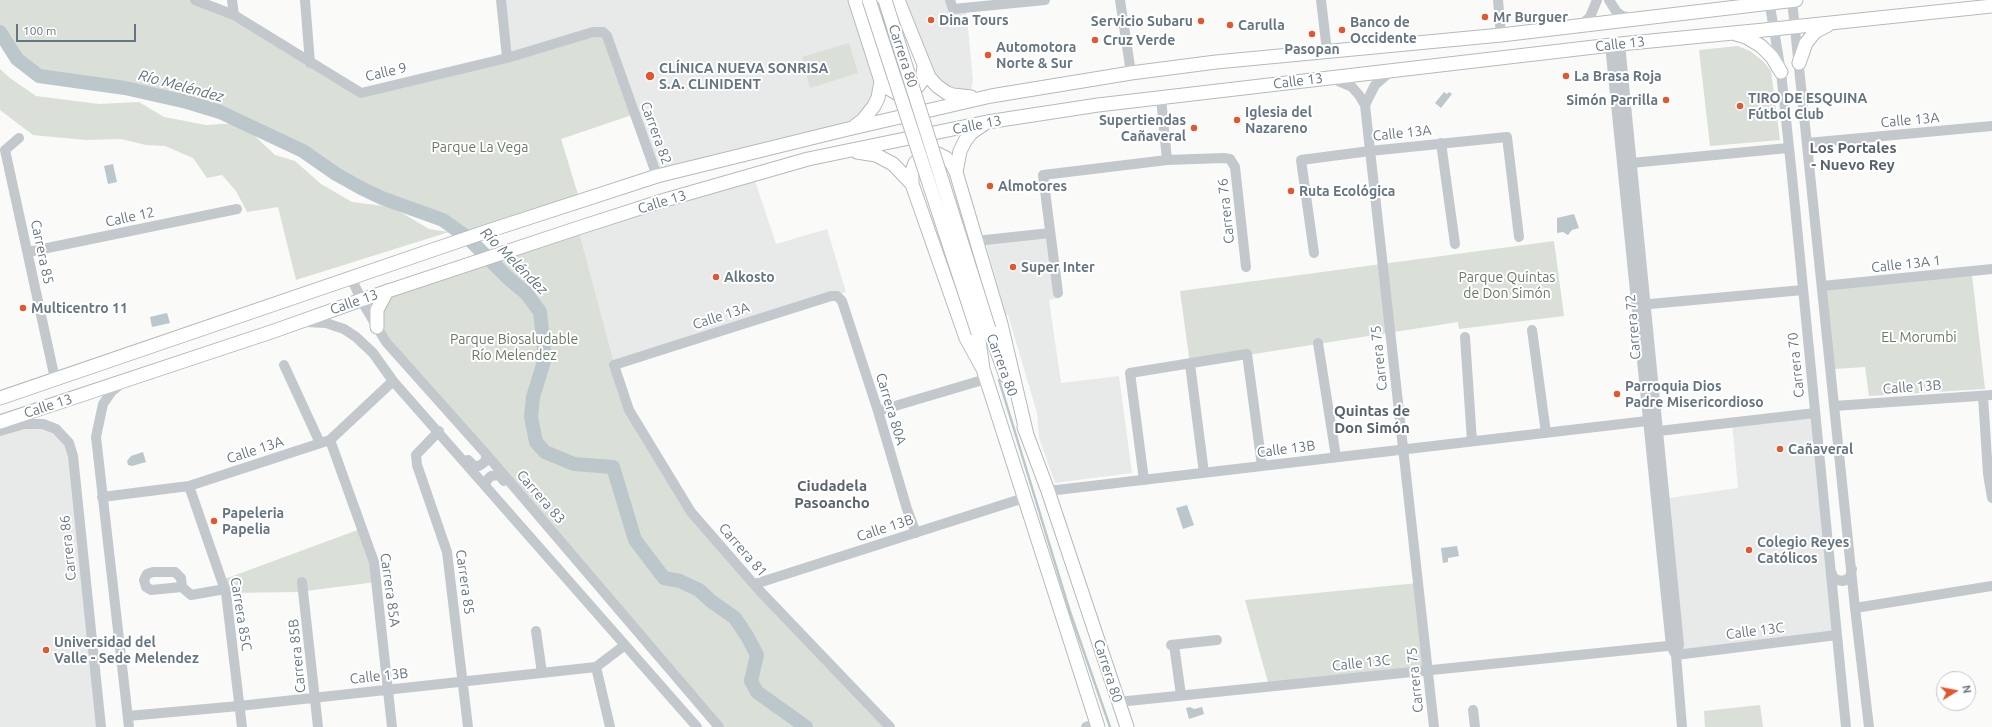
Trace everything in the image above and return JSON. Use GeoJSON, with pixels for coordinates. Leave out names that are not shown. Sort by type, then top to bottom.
{"type":"FeatureCollection","features":[{"type":"Feature","properties":{"kind":"main road","name":"Carrera 80"},"geometry":{"type":"LineString","coordinates":[[855,0],[881,81]]}},
{"type":"Feature","properties":{"kind":"main road","name":"Carrera 80"},"geometry":{"type":"LineString","coordinates":[[869,0],[984,331],[1027,435],[1048,491],[1127,727]]}},
{"type":"Feature","properties":{"kind":"main road","name":"Carrera 80"},"geometry":{"type":"LineString","coordinates":[[885,0],[984,331],[985,374],[1094,726]]}},
{"type":"Feature","properties":{"kind":"main road","name":"Carrera 80"},"geometry":{"type":"LineString","coordinates":[[898,0],[929,78],[937,86],[953,95],[991,96]]}},
{"type":"Feature","properties":{"kind":"main road"},"geometry":{"type":"LineString","coordinates":[[1736,7],[1748,0]]}},
{"type":"Feature","properties":{"kind":"main road","name":"Calle 13"},"geometry":{"type":"LineString","coordinates":[[0,398],[351,278],[657,176],[848,129],[991,96],[1131,73],[1636,19],[1736,7],[1769,1],[1796,0]]}},
{"type":"Feature","properties":{"kind":"main road","name":"Calle 13"},"geometry":{"type":"LineString","coordinates":[[0,422],[125,381],[386,291],[665,200],[808,159],[987,122],[1161,98],[1327,77],[1615,44],[1772,30],[1834,22],[1992,6]]}},
{"type":"Feature","properties":{"kind":"main road"},"geometry":{"type":"LineString","coordinates":[[1799,63],[1803,49],[1810,37],[1821,28],[1834,22]]}},
{"type":"Feature","properties":{"kind":"main road"},"geometry":{"type":"LineString","coordinates":[[1731,33],[1746,37],[1761,46],[1772,57],[1781,72]]}},
{"type":"Feature","properties":{"kind":"main road"},"geometry":{"type":"LineString","coordinates":[[881,81],[892,92],[906,94],[918,87],[922,81],[924,67]]}},
{"type":"Feature","properties":{"kind":"main road"},"geometry":{"type":"LineString","coordinates":[[848,129],[863,120],[872,110],[878,98],[881,81]]}},
{"type":"Feature","properties":{"kind":"main road"},"geometry":{"type":"LineString","coordinates":[[956,172],[960,151],[965,141],[971,133],[987,122]]}},
{"type":"Feature","properties":{"kind":"main road"},"geometry":{"type":"LineString","coordinates":[[847,152],[867,153],[885,159],[900,170],[912,184]]}},
{"type":"Feature","properties":{"kind":"main road"},"geometry":{"type":"LineString","coordinates":[[985,374],[966,338],[912,184],[912,171],[915,163],[922,157],[930,154],[938,154],[946,158],[952,164],[956,172],[1001,324],[1027,435]]}},
{"type":"Feature","properties":{"kind":"main road"},"geometry":{"type":"LineString","coordinates":[[377,327],[377,310],[386,291]]}},
{"type":"Feature","properties":{"kind":"street","name":"Calle 9"},"geometry":{"type":"LineString","coordinates":[[195,0],[234,15],[361,93],[507,58],[593,32],[603,32]]}},
{"type":"Feature","properties":{"kind":"street"},"geometry":{"type":"LineString","coordinates":[[232,0],[234,15]]}},
{"type":"Feature","properties":{"kind":"street"},"geometry":{"type":"LineString","coordinates":[[305,0],[310,63]]}},
{"type":"Feature","properties":{"kind":"street"},"geometry":{"type":"LineString","coordinates":[[501,0],[507,58]]}},
{"type":"Feature","properties":{"kind":"street"},"geometry":{"type":"LineString","coordinates":[[952,4],[1045,0]]}},
{"type":"Feature","properties":{"kind":"street"},"geometry":{"type":"LineString","coordinates":[[1120,0],[1131,73]]}},
{"type":"Feature","properties":{"kind":"street"},"geometry":{"type":"LineString","coordinates":[[1321,0],[1327,51]]}},
{"type":"Feature","properties":{"kind":"street"},"geometry":{"type":"LineString","coordinates":[[1498,0],[1502,34]]}},
{"type":"Feature","properties":{"kind":"street"},"geometry":{"type":"LineString","coordinates":[[1581,25],[1593,12],[1596,0]]}},
{"type":"Feature","properties":{"kind":"street"},"geometry":{"type":"LineString","coordinates":[[1609,0],[1616,11],[1622,16],[1636,19]]}},
{"type":"Feature","properties":{"kind":"street"},"geometry":{"type":"LineString","coordinates":[[1792,0],[1855,608],[1869,727]]}},
{"type":"Feature","properties":{"kind":"street","name":"Carrera 70"},"geometry":{"type":"LineString","coordinates":[[1769,1],[1772,30],[1781,72],[1846,727]]}},
{"type":"Feature","properties":{"kind":"street","name":"Carrera 82"},"geometry":{"type":"LineString","coordinates":[[603,32],[607,36],[657,176]]}},
{"type":"Feature","properties":{"kind":"street","name":"Carrera 72"},"geometry":{"type":"LineString","coordinates":[[1615,44],[1682,727]]}},
{"type":"Feature","properties":{"kind":"street"},"geometry":{"type":"LineString","coordinates":[[1365,105],[1375,85],[1393,70]]}},
{"type":"Feature","properties":{"kind":"street","name":"Carrera 75"},"geometry":{"type":"LineString","coordinates":[[1327,77],[1352,87],[1365,105],[1434,727]]}},
{"type":"Feature","properties":{"kind":"street"},"geometry":{"type":"LineString","coordinates":[[1058,293],[1043,175],[1167,160],[1161,98]]}},
{"type":"Feature","properties":{"kind":"street","name":"Carrera 72"},"geometry":{"type":"LineString","coordinates":[[1622,116],[1631,162],[1633,233]]}},
{"type":"Feature","properties":{"kind":"street","name":"Calle 13A"},"geometry":{"type":"LineString","coordinates":[[1808,143],[1992,126]]}},
{"type":"Feature","properties":{"kind":"street","name":"Calle 13A"},"geometry":{"type":"LineString","coordinates":[[1314,253],[1301,160],[1441,143],[1507,137],[1519,237]]}},
{"type":"Feature","properties":{"kind":"street","name":"Carrera 85"},"geometry":{"type":"LineString","coordinates":[[19,138],[5,150],[55,379]]}},
{"type":"Feature","properties":{"kind":"street"},"geometry":{"type":"LineString","coordinates":[[1441,143],[1455,244]]}},
{"type":"Feature","properties":{"kind":"street"},"geometry":{"type":"LineString","coordinates":[[1631,162],[1788,148]]}},
{"type":"Feature","properties":{"kind":"street","name":"Carrera 76"},"geometry":{"type":"LineString","coordinates":[[1167,160],[1224,158],[1230,159],[1236,167],[1246,267]]}},
{"type":"Feature","properties":{"kind":"street"},"geometry":{"type":"LineString","coordinates":[[1792,176],[1796,170],[1802,168],[1810,174]]}},
{"type":"Feature","properties":{"kind":"street","name":"Calle 12"},"geometry":{"type":"LineString","coordinates":[[28,252],[237,209]]}},
{"type":"Feature","properties":{"kind":"street"},"geometry":{"type":"LineString","coordinates":[[976,241],[1050,233]]}},
{"type":"Feature","properties":{"kind":"street","name":"Calle 13A 1"},"geometry":{"type":"LineString","coordinates":[[1822,286],[1992,269]]}},
{"type":"Feature","properties":{"kind":"street","name":"Carrera 83"},"geometry":{"type":"LineString","coordinates":[[351,278],[361,300],[386,342],[486,454],[719,727]]}},
{"type":"Feature","properties":{"kind":"street"},"geometry":{"type":"LineString","coordinates":[[1640,305],[1802,290]]}},
{"type":"Feature","properties":{"kind":"street","name":"Calle 13A"},"geometry":{"type":"LineString","coordinates":[[614,365],[831,296],[837,296]]}},
{"type":"Feature","properties":{"kind":"street","name":"Carrera 80A"},"geometry":{"type":"LineString","coordinates":[[837,296],[842,300],[878,411],[907,509],[916,533]]}},
{"type":"Feature","properties":{"kind":"street","name":"Carrera 72"},"geometry":{"type":"LineString","coordinates":[[1640,305],[1647,421],[1652,432]]}},
{"type":"Feature","properties":{"kind":"street"},"geometry":{"type":"LineString","coordinates":[[298,322],[319,322],[338,327],[356,336],[373,353],[393,381],[439,431],[486,487],[698,727]]}},
{"type":"Feature","properties":{"kind":"street"},"geometry":{"type":"LineString","coordinates":[[1532,330],[1546,433]]}},
{"type":"Feature","properties":{"kind":"street"},"geometry":{"type":"LineString","coordinates":[[1465,337],[1472,441]]}},
{"type":"Feature","properties":{"kind":"street"},"geometry":{"type":"LineString","coordinates":[[373,353],[379,346],[386,342]]}},
{"type":"Feature","properties":{"kind":"street"},"geometry":{"type":"LineString","coordinates":[[1318,343],[1336,457]]}},
{"type":"Feature","properties":{"kind":"street"},"geometry":{"type":"LineString","coordinates":[[1144,480],[1130,373],[1247,354],[1262,466]]}},
{"type":"Feature","properties":{"kind":"street"},"geometry":{"type":"LineString","coordinates":[[1190,364],[1204,472]]}},
{"type":"Feature","properties":{"kind":"street"},"geometry":{"type":"LineString","coordinates":[[284,365],[320,443]]}},
{"type":"Feature","properties":{"kind":"street","name":"Carrera 81"},"geometry":{"type":"LineString","coordinates":[[614,365],[629,410],[691,512],[755,584],[890,727]]}},
{"type":"Feature","properties":{"kind":"street"},"geometry":{"type":"LineString","coordinates":[[878,411],[985,374]]}},
{"type":"Feature","properties":{"kind":"street"},"geometry":{"type":"LineString","coordinates":[[125,381],[107,397],[100,412],[97,427],[96,449],[129,727]]}},
{"type":"Feature","properties":{"kind":"street","name":"Calle 13A"},"geometry":{"type":"LineString","coordinates":[[102,497],[189,486],[330,440],[393,381]]}},
{"type":"Feature","properties":{"kind":"street"},"geometry":{"type":"LineString","coordinates":[[1987,395],[1988,474],[1992,498]]}},
{"type":"Feature","properties":{"kind":"street","name":"Calle 13B"},"geometry":{"type":"LineString","coordinates":[[1834,406],[1987,395]]}},
{"type":"Feature","properties":{"kind":"street"},"geometry":{"type":"LineString","coordinates":[[1652,432],[1815,413]]}},
{"type":"Feature","properties":{"kind":"street","name":"Calle 13B"},"geometry":{"type":"LineString","coordinates":[[1048,491],[1647,421]]}},
{"type":"Feature","properties":{"kind":"street","name":"Carrera 86"},"geometry":{"type":"LineString","coordinates":[[0,431],[24,424],[43,424],[56,429],[69,444],[72,456],[101,727]]}},
{"type":"Feature","properties":{"kind":"street","name":"Carrera 85"},"geometry":{"type":"LineString","coordinates":[[439,431],[416,455],[417,465],[447,552],[451,570],[468,727]]}},
{"type":"Feature","properties":{"kind":"street","name":"Carrera 85A"},"geometry":{"type":"LineString","coordinates":[[330,440],[374,562],[392,727]]}},
{"type":"Feature","properties":{"kind":"street"},"geometry":{"type":"LineString","coordinates":[[460,455],[464,455],[474,466],[479,466],[484,463],[486,454]]}},
{"type":"Feature","properties":{"kind":"street"},"geometry":{"type":"LineString","coordinates":[[486,487],[488,478],[497,475],[510,487],[514,487]]}},
{"type":"Feature","properties":{"kind":"street","name":"Carrera 85C"},"geometry":{"type":"LineString","coordinates":[[189,486],[225,589],[242,727]]}},
{"type":"Feature","properties":{"kind":"street","name":"Calle 13B"},"geometry":{"type":"LineString","coordinates":[[755,584],[1024,498]]}},
{"type":"Feature","properties":{"kind":"street"},"geometry":{"type":"LineString","coordinates":[[1831,571],[1833,577],[1837,580],[1843,581],[1848,579],[1852,568]]}},
{"type":"Feature","properties":{"kind":"street","name":"Carrera 85B"},"geometry":{"type":"LineString","coordinates":[[302,582],[318,727]]}},
{"type":"Feature","properties":{"kind":"street"},"geometry":{"type":"LineString","coordinates":[[182,586],[187,593],[196,595],[225,589]]}},
{"type":"Feature","properties":{"kind":"street"},"geometry":{"type":"LineString","coordinates":[[1855,608],[1992,586]]}},
{"type":"Feature","properties":{"kind":"street"},"geometry":{"type":"LineString","coordinates":[[536,631],[542,673]]}},
{"type":"Feature","properties":{"kind":"street","name":"Calle 13C"},"geometry":{"type":"LineString","coordinates":[[1676,655],[1837,635]]}},
{"type":"Feature","properties":{"kind":"street"},"geometry":{"type":"LineString","coordinates":[[1181,695],[1172,645],[1217,640]]}},
{"type":"Feature","properties":{"kind":"street"},"geometry":{"type":"LineString","coordinates":[[610,727],[596,667],[625,645]]}},
{"type":"Feature","properties":{"kind":"street","name":"Calle 13C"},"geometry":{"type":"LineString","coordinates":[[1118,702],[1675,645]]}},
{"type":"Feature","properties":{"kind":"street","name":"Calle 13B"},"geometry":{"type":"LineString","coordinates":[[128,716],[239,706],[596,667]]}},
{"type":"Feature","properties":{"kind":"street"},"geometry":{"type":"LineString","coordinates":[[1473,710],[1475,727]]}},
{"type":"Feature","properties":{"kind":"shaded area"},"geometry":{"type":"Polygon","coordinates":[[[501,0],[855,0],[881,81],[863,120],[657,176],[607,36],[507,58],[501,0]]]}},
{"type":"Feature","properties":{"kind":"shaded area"},"geometry":{"type":"Polygon","coordinates":[[[898,0],[950,0],[953,9],[966,8],[973,80],[970,97],[942,90],[898,0]]]}},
{"type":"Feature","properties":{"kind":"shaded area"},"geometry":{"type":"Polygon","coordinates":[[[1444,92],[1447,94],[1449,92],[1452,94],[1441,108],[1435,103],[1444,92]]]}},
{"type":"Feature","properties":{"kind":"shaded area"},"geometry":{"type":"Polygon","coordinates":[[[113,164],[117,182],[108,184],[104,166],[113,164]]]}},
{"type":"Feature","properties":{"kind":"shaded area","name":"Alkosto"},"geometry":{"type":"Polygon","coordinates":[[[753,175],[776,244],[827,229],[846,292],[614,365],[578,228],[753,175]]]}},
{"type":"Feature","properties":{"kind":"shaded area"},"geometry":{"type":"Polygon","coordinates":[[[1574,214],[1579,228],[1572,230],[1568,235],[1563,232],[1557,233],[1557,218],[1574,214]]]}},
{"type":"Feature","properties":{"kind":"shaded area"},"geometry":{"type":"Polygon","coordinates":[[[1050,233],[1059,298],[1049,300],[1061,383],[1119,376],[1132,473],[1055,483],[1039,438],[1037,413],[1008,315],[1006,315],[985,240],[1050,233]]]}},
{"type":"Feature","properties":{"kind":"shaded area"},"geometry":{"type":"Polygon","coordinates":[[[167,313],[170,323],[152,327],[150,317],[167,313]]]}},
{"type":"Feature","properties":{"kind":"shaded area","name":"Colegio Reyes Católicos"},"geometry":{"type":"Polygon","coordinates":[[[1815,413],[1837,635],[1676,655],[1663,499],[1738,488],[1732,422],[1815,413]]]}},
{"type":"Feature","properties":{"kind":"shaded area","name":"Universidad del Valle - Sede Melendez"},"geometry":{"type":"Polygon","coordinates":[[[30,423],[66,438],[101,727],[0,727],[0,431],[30,423]]]}},
{"type":"Feature","properties":{"kind":"shaded area"},"geometry":{"type":"Polygon","coordinates":[[[143,452],[146,462],[132,466],[128,465],[127,461],[131,456],[143,452]]]}},
{"type":"Feature","properties":{"kind":"shaded area"},"geometry":{"type":"Polygon","coordinates":[[[1187,505],[1194,525],[1183,529],[1176,508],[1187,505]]]}},
{"type":"Feature","properties":{"kind":"shaded area"},"geometry":{"type":"Polygon","coordinates":[[[1457,546],[1459,556],[1448,558],[1448,562],[1443,563],[1441,548],[1457,546]]]}},
{"type":"Feature","properties":{"kind":"shaded area"},"geometry":{"type":"Polygon","coordinates":[[[1190,707],[1194,709],[1202,707],[1204,714],[1189,719],[1186,708],[1190,707]]]}},
{"type":"Feature","properties":{"kind":"green space","name":"Parque La Vega"},"geometry":{"type":"Polygon","coordinates":[[[0,0],[195,0],[234,15],[361,93],[603,32],[635,114],[561,139],[580,201],[468,238],[443,220],[382,198],[361,188],[336,174],[303,151],[220,112],[187,102],[125,88],[39,76],[17,59],[0,32],[0,0]]]}},
{"type":"Feature","properties":{"kind":"green space"},"geometry":{"type":"Polygon","coordinates":[[[849,43],[858,73],[810,88],[802,57],[849,43]]]}},
{"type":"Feature","properties":{"kind":"green space","name":"TIRO DE ESQUINA Fútbol Club"},"geometry":{"type":"Polygon","coordinates":[[[1738,46],[1750,51],[1763,61],[1771,71],[1780,140],[1710,146],[1699,50],[1738,46]]]}},
{"type":"Feature","properties":{"kind":"green space"},"geometry":{"type":"Polygon","coordinates":[[[0,69],[10,78],[36,96],[99,104],[139,102],[164,117],[206,125],[241,123],[275,155],[295,161],[321,184],[352,202],[392,207],[429,229],[449,232],[296,280],[278,207],[247,212],[236,191],[222,175],[207,178],[193,158],[165,146],[146,145],[121,139],[86,140],[33,135],[0,110],[0,69]]]}},
{"type":"Feature","properties":{"kind":"green space","name":"Parque Biosaludable Río Melendez"},"geometry":{"type":"Polygon","coordinates":[[[578,228],[623,397],[691,512],[890,727],[719,727],[386,342],[376,320],[381,300],[578,228]]]}},
{"type":"Feature","properties":{"kind":"green space","name":"Parque Quintas de Don Simón"},"geometry":{"type":"Polygon","coordinates":[[[1554,241],[1564,316],[1459,329],[1458,322],[1190,364],[1180,291],[1554,241]]]}},
{"type":"Feature","properties":{"kind":"green space","name":"EL Morumbi"},"geometry":{"type":"Polygon","coordinates":[[[1972,275],[1985,389],[1869,396],[1865,367],[1835,369],[1825,289],[1972,275]]]}},
{"type":"Feature","properties":{"kind":"green space"},"geometry":{"type":"Polygon","coordinates":[[[363,528],[376,582],[298,592],[226,593],[222,580],[363,528]]]}},
{"type":"Feature","properties":{"kind":"green space"},"geometry":{"type":"Polygon","coordinates":[[[1418,583],[1428,670],[1269,686],[1245,600],[1418,583]]]}},
{"type":"Feature","properties":{"kind":"green space"},"geometry":{"type":"Polygon","coordinates":[[[1760,705],[1763,727],[1705,727],[1704,711],[1760,705]]]}},
{"type":"Feature","properties":{"kind":"waterway","name":"Río Meléndez"},"geometry":{"type":"LineString","coordinates":[[0,32],[17,59],[39,76],[125,88],[187,102],[220,112],[303,151],[336,174],[361,188],[382,198],[443,220],[468,238],[508,278],[526,293],[540,312],[545,358],[533,397],[531,417],[536,442],[545,452],[574,464],[613,467],[635,540],[664,578],[680,581],[699,590],[711,601],[735,618],[757,655],[751,681],[757,692],[806,727]]}},
{"type":"Feature","properties":{"kind":"waterway"},"geometry":{"type":"LineString","coordinates":[[999,380],[1070,612],[1110,727]]}},
{"type":"Feature","properties":{"kind":"place","name":"Mr Burguer"},"geometry":{"type":"Point","coordinates":[1485,17]}},
{"type":"Feature","properties":{"kind":"place","name":"Dina Tours"},"geometry":{"type":"Point","coordinates":[931,20]}},
{"type":"Feature","properties":{"kind":"place","name":"Servicio Subaru"},"geometry":{"type":"Point","coordinates":[1201,21]}},
{"type":"Feature","properties":{"kind":"place","name":"Carulla"},"geometry":{"type":"Point","coordinates":[1230,25]}},
{"type":"Feature","properties":{"kind":"place","name":"Banco de Occidente"},"geometry":{"type":"Point","coordinates":[1342,30]}},
{"type":"Feature","properties":{"kind":"place","name":"Pasopan"},"geometry":{"type":"Point","coordinates":[1312,34]}},
{"type":"Feature","properties":{"kind":"place","name":"Cruz Verde"},"geometry":{"type":"Point","coordinates":[1095,40]}},
{"type":"Feature","properties":{"kind":"place","name":"Automotora Norte & Sur"},"geometry":{"type":"Point","coordinates":[988,55]}},
{"type":"Feature","properties":{"kind":"place","name":"CLÍNICA NUEVA SONRISA S.A. CLINIDENT"},"geometry":{"type":"Point","coordinates":[650,76]}},
{"type":"Feature","properties":{"kind":"place","name":"La Brasa Roja"},"geometry":{"type":"Point","coordinates":[1566,76]}},
{"type":"Feature","properties":{"kind":"place","name":"Simón Parrilla"},"geometry":{"type":"Point","coordinates":[1666,100]}},
{"type":"Feature","properties":{"kind":"place","name":"TIRO DE ESQUINA Fútbol Club"},"geometry":{"type":"Point","coordinates":[1740,106]}},
{"type":"Feature","properties":{"kind":"place","name":"Iglesia del Nazareno"},"geometry":{"type":"Point","coordinates":[1237,120]}},
{"type":"Feature","properties":{"kind":"place","name":"Supertiendas Cañaveral"},"geometry":{"type":"Point","coordinates":[1194,128]}},
{"type":"Feature","properties":{"kind":"place","name":"Almotores"},"geometry":{"type":"Point","coordinates":[990,186]}},
{"type":"Feature","properties":{"kind":"place","name":"Ruta Ecológica"},"geometry":{"type":"Point","coordinates":[1291,191]}},
{"type":"Feature","properties":{"kind":"place","name":"Super Inter"},"geometry":{"type":"Point","coordinates":[1013,267]}},
{"type":"Feature","properties":{"kind":"place","name":"Alkosto"},"geometry":{"type":"Point","coordinates":[716,277]}},
{"type":"Feature","properties":{"kind":"place","name":"Multicentro 11"},"geometry":{"type":"Point","coordinates":[23,308]}},
{"type":"Feature","properties":{"kind":"place","name":"Parroquia Dios Padre Misericordioso"},"geometry":{"type":"Point","coordinates":[1617,394]}},
{"type":"Feature","properties":{"kind":"place","name":"Cañaveral"},"geometry":{"type":"Point","coordinates":[1780,449]}},
{"type":"Feature","properties":{"kind":"place","name":"Papeleria Papelia"},"geometry":{"type":"Point","coordinates":[214,521]}},
{"type":"Feature","properties":{"kind":"place","name":"Colegio Reyes Católicos"},"geometry":{"type":"Point","coordinates":[1749,550]}},
{"type":"Feature","properties":{"kind":"place","name":"Universidad del Valle - Sede Melendez"},"geometry":{"type":"Point","coordinates":[46,650]}},
{"type":"Feature","properties":{"kind":"district","name":"Los Portales - Nuevo Rey"},"geometry":{"type":"Point","coordinates":[1853,156]}},
{"type":"Feature","properties":{"kind":"district","name":"Quintas de Don Simón"},"geometry":{"type":"Point","coordinates":[1372,420]}},
{"type":"Feature","properties":{"kind":"district","name":"Ciudadela Pasoancho"},"geometry":{"type":"Point","coordinates":[832,494]}}]}
